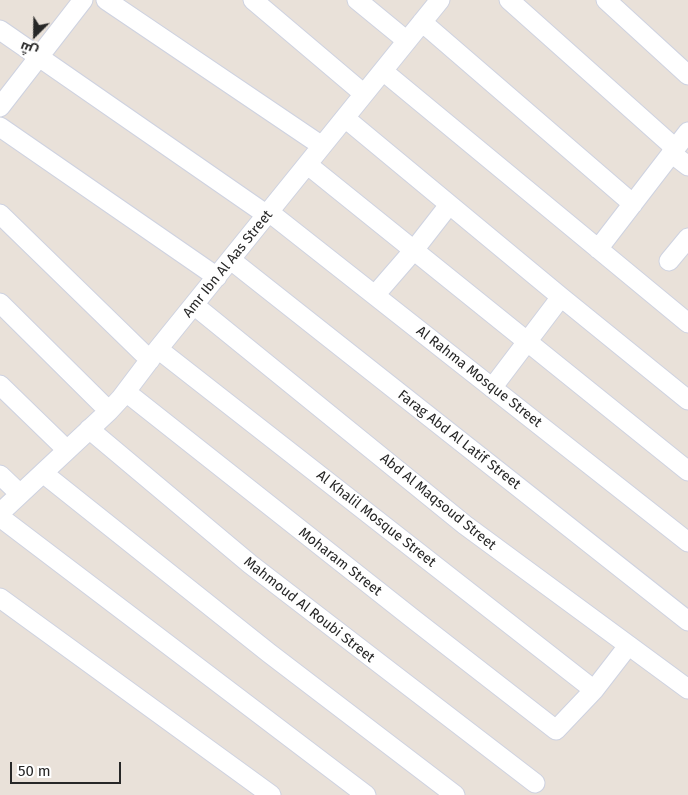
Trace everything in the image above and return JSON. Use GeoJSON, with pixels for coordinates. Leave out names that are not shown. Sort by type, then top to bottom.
{"type":"FeatureCollection","features":[{"type":"Feature","properties":{"kind":"street"},"geometry":{"type":"LineString","coordinates":[[0,107],[83,0]]}},
{"type":"Feature","properties":{"kind":"street"},"geometry":{"type":"LineString","coordinates":[[106,0],[322,146]]}},
{"type":"Feature","properties":{"kind":"street"},"geometry":{"type":"LineString","coordinates":[[253,0],[364,94]]}},
{"type":"Feature","properties":{"kind":"street"},"geometry":{"type":"LineString","coordinates":[[357,0],[407,41]]}},
{"type":"Feature","properties":{"kind":"street","name":"Amr Ibn Al Aas Street"},"geometry":{"type":"LineString","coordinates":[[0,513],[109,411],[126,392],[154,354],[440,0]]}},
{"type":"Feature","properties":{"kind":"street"},"geometry":{"type":"LineString","coordinates":[[509,0],[688,166]]}},
{"type":"Feature","properties":{"kind":"street"},"geometry":{"type":"LineString","coordinates":[[606,0],[688,75]]}},
{"type":"Feature","properties":{"kind":"street"},"geometry":{"type":"LineString","coordinates":[[422,22],[633,204]]}},
{"type":"Feature","properties":{"kind":"street","name":"Al Rahma Mosque Street"},"geometry":{"type":"LineString","coordinates":[[0,30],[268,214],[688,542]]}},
{"type":"Feature","properties":{"kind":"street"},"geometry":{"type":"LineString","coordinates":[[383,71],[688,323]]}},
{"type":"Feature","properties":{"kind":"street"},"geometry":{"type":"LineString","coordinates":[[345,118],[688,400]]}},
{"type":"Feature","properties":{"kind":"street"},"geometry":{"type":"LineString","coordinates":[[0,127],[217,277]]}},
{"type":"Feature","properties":{"kind":"street"},"geometry":{"type":"LineString","coordinates":[[598,249],[688,132]]}},
{"type":"Feature","properties":{"kind":"street"},"geometry":{"type":"LineString","coordinates":[[308,164],[688,471]]}},
{"type":"Feature","properties":{"kind":"street"},"geometry":{"type":"LineString","coordinates":[[374,295],[414,250],[449,205]]}},
{"type":"Feature","properties":{"kind":"street","name":"Al Khalil Mosque Street"},"geometry":{"type":"LineString","coordinates":[[0,214],[154,354],[594,690]]}},
{"type":"Feature","properties":{"kind":"street"},"geometry":{"type":"LineString","coordinates":[[669,261],[687,242]]}},
{"type":"Feature","properties":{"kind":"street","name":"Farag Abd Al Latif Street"},"geometry":{"type":"LineString","coordinates":[[231,260],[688,621]]}},
{"type":"Feature","properties":{"kind":"street"},"geometry":{"type":"LineString","coordinates":[[492,388],[561,297]]}},
{"type":"Feature","properties":{"kind":"street"},"geometry":{"type":"LineString","coordinates":[[0,302],[109,411]]}},
{"type":"Feature","properties":{"kind":"street","name":"Abd Al Maqsoud Street"},"geometry":{"type":"LineString","coordinates":[[194,305],[465,525],[688,690]]}},
{"type":"Feature","properties":{"kind":"street"},"geometry":{"type":"LineString","coordinates":[[0,385],[67,450]]}},
{"type":"Feature","properties":{"kind":"street","name":"Moharam Street"},"geometry":{"type":"LineString","coordinates":[[126,392],[556,730],[594,690]]}},
{"type":"Feature","properties":{"kind":"street","name":"Mahmoud Al Roubi Street"},"geometry":{"type":"LineString","coordinates":[[89,429],[250,564],[535,783]]}},
{"type":"Feature","properties":{"kind":"street"},"geometry":{"type":"LineString","coordinates":[[43,473],[269,653],[455,795]]}},
{"type":"Feature","properties":{"kind":"street"},"geometry":{"type":"LineString","coordinates":[[0,475],[20,494]]}},
{"type":"Feature","properties":{"kind":"street"},"geometry":{"type":"LineString","coordinates":[[0,517],[366,795]]}},
{"type":"Feature","properties":{"kind":"street"},"geometry":{"type":"LineString","coordinates":[[0,598],[271,795]]}},
{"type":"Feature","properties":{"kind":"street"},"geometry":{"type":"LineString","coordinates":[[594,690],[628,646]]}}]}
